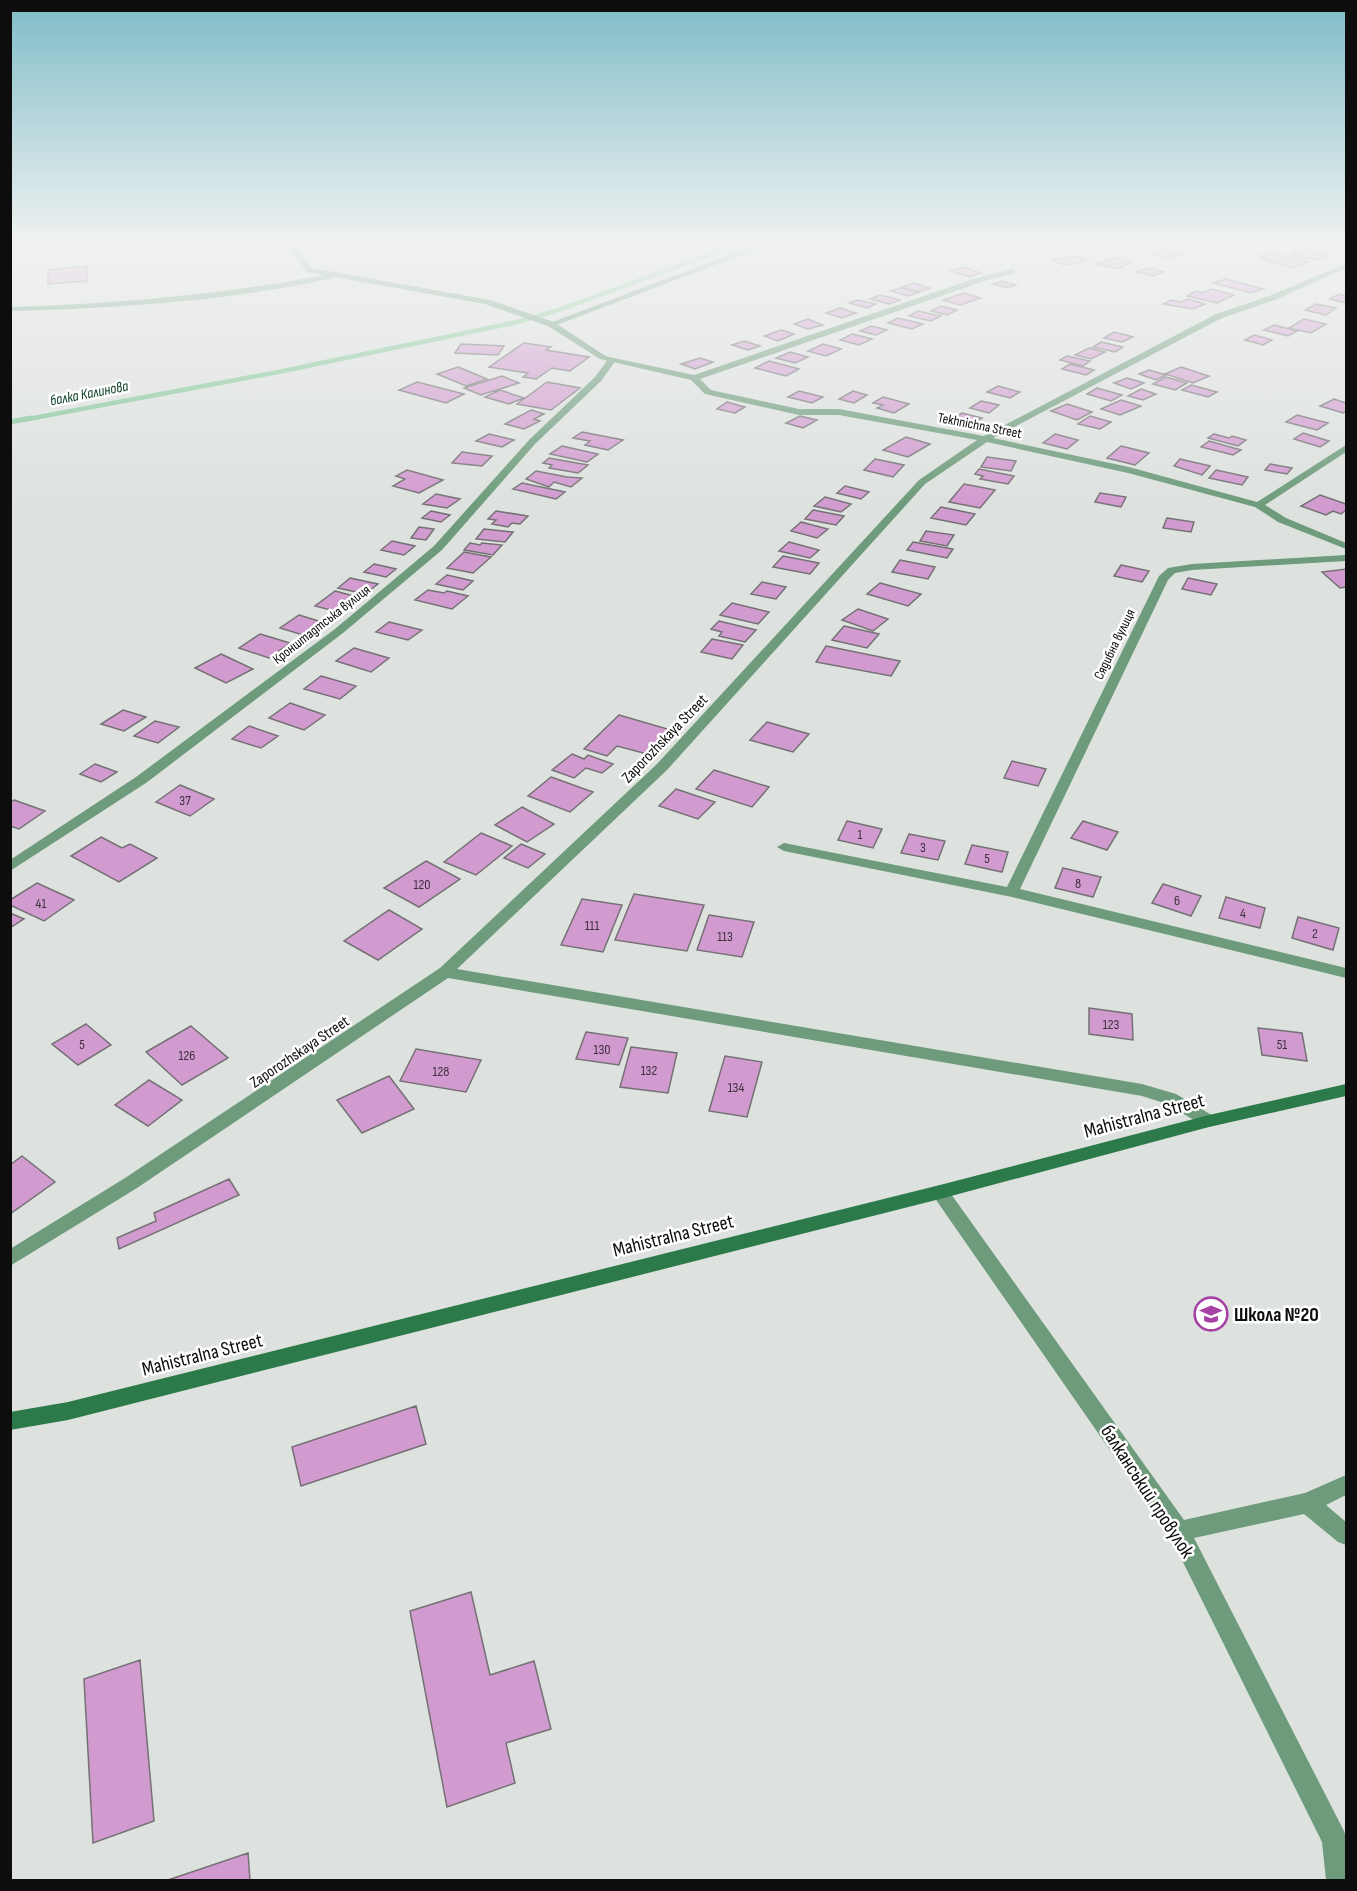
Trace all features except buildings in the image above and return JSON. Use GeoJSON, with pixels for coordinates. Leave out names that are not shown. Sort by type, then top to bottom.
{"type":"FeatureCollection","features":[{"type":"Feature","properties":{"kind":"main road","name":"Mahistralna Street"},"geometry":{"type":"LineString","coordinates":[[10,1421],[68,1411],[940,1192],[1209,1121],[1347,1090]]}},
{"type":"Feature","properties":{"kind":"street"},"geometry":{"type":"LineString","coordinates":[[558,328],[608,359]]}},
{"type":"Feature","properties":{"kind":"street"},"geometry":{"type":"LineString","coordinates":[[694,378],[837,328]]}},
{"type":"Feature","properties":{"kind":"street","name":"Zaporozhskaya Street"},"geometry":{"type":"LineString","coordinates":[[10,1259],[131,1183],[445,972],[662,767],[922,482],[985,439],[1196,328]]}},
{"type":"Feature","properties":{"kind":"street","name":"Tekhnichna Street"},"geometry":{"type":"LineString","coordinates":[[608,359],[694,378],[708,392],[799,412],[839,412],[985,439],[1129,470],[1258,505],[1282,520],[1347,546]]}},
{"type":"Feature","properties":{"kind":"street","name":"Кронштадтська вулиця"},"geometry":{"type":"LineString","coordinates":[[10,867],[141,780],[339,631],[438,548],[532,442],[598,379],[608,359]]}},
{"type":"Feature","properties":{"kind":"street"},"geometry":{"type":"LineString","coordinates":[[1258,505],[1347,448]]}},
{"type":"Feature","properties":{"kind":"street","name":"Сядибна вулиця"},"geometry":{"type":"LineString","coordinates":[[1012,892],[1163,578],[1172,570],[1192,567],[1347,558]]}},
{"type":"Feature","properties":{"kind":"street"},"geometry":{"type":"LineString","coordinates":[[784,847],[1012,892],[1347,973]]}},
{"type":"Feature","properties":{"kind":"street"},"geometry":{"type":"LineString","coordinates":[[445,972],[1142,1090],[1170,1098],[1209,1121]]}},
{"type":"Feature","properties":{"kind":"street","name":"балканський провулок"},"geometry":{"type":"LineString","coordinates":[[940,1192],[1179,1531],[1335,1840],[1339,1881]]}},
{"type":"Feature","properties":{"kind":"street"},"geometry":{"type":"LineString","coordinates":[[1179,1531],[1307,1503],[1347,1485]]}},
{"type":"Feature","properties":{"kind":"street"},"geometry":{"type":"LineString","coordinates":[[1307,1503],[1347,1535]]}},
{"type":"Feature","properties":{"kind":"waterway","name":"балка Калинова"},"geometry":{"type":"LineString","coordinates":[[23,420],[278,372],[488,328]]}},
{"type":"Feature","properties":{"kind":"waterway","name":"балка Калинова"},"geometry":{"type":"LineString","coordinates":[[10,422],[31,418]]}},
{"type":"Feature","properties":{"kind":"place","name":"Школа №20"},"geometry":{"type":"Point","coordinates":[1211,1314]}}]}
